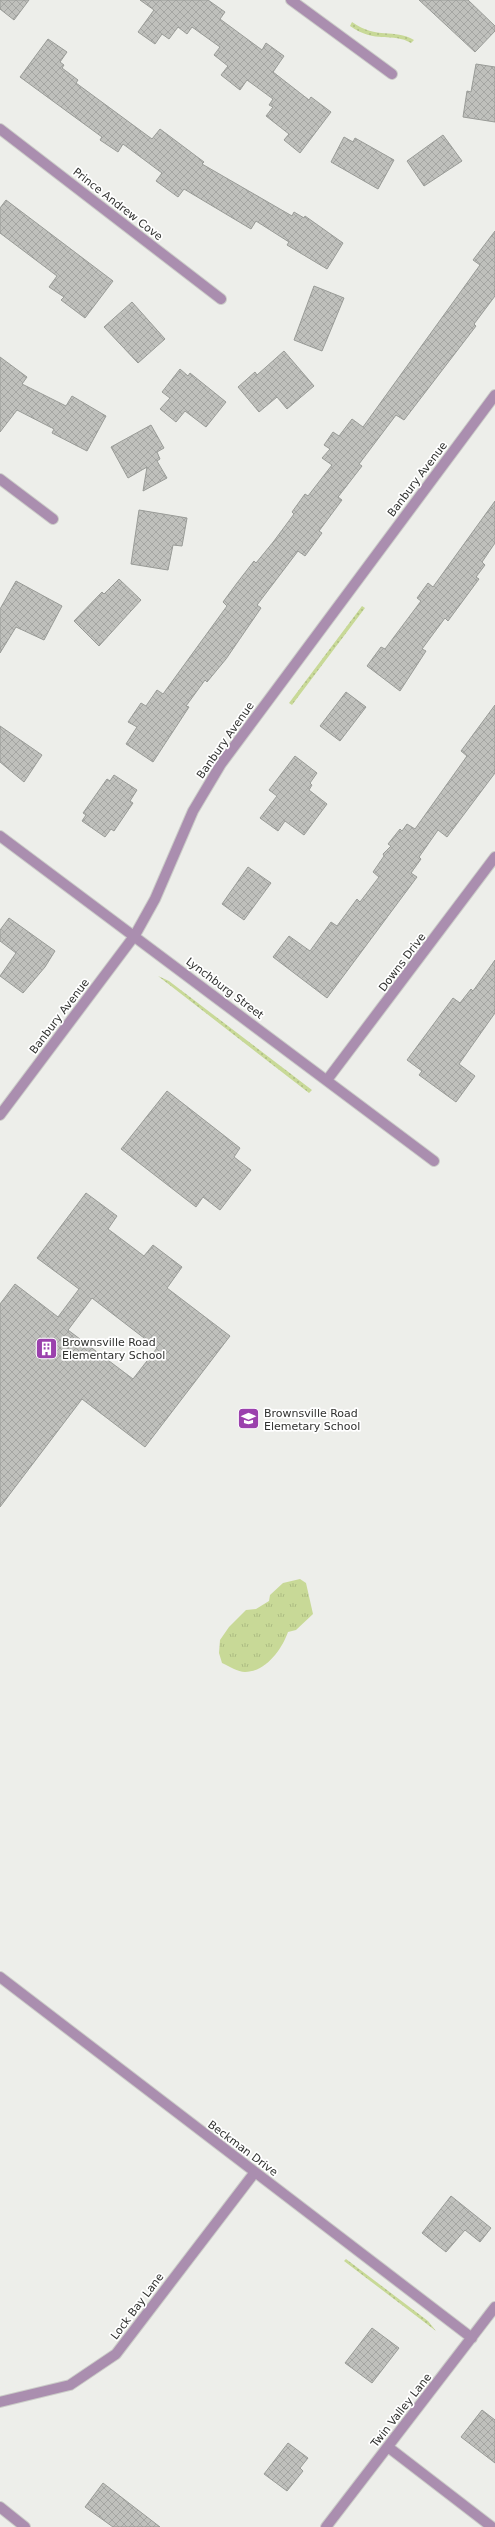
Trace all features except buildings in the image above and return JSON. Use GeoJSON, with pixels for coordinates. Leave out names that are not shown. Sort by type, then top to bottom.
{"type":"FeatureCollection","features":[{"type":"Feature","properties":{"kind":"street"},"geometry":{"type":"LineString","coordinates":[[291,0],[392,74]]}},
{"type":"Feature","properties":{"kind":"street","name":"Prince Andrew Cove"},"geometry":{"type":"LineString","coordinates":[[0,129],[221,299]]}},
{"type":"Feature","properties":{"kind":"street","name":"Banbury Avenue"},"geometry":{"type":"LineString","coordinates":[[0,1115],[135,936],[155,899],[193,811],[221,764],[495,395]]}},
{"type":"Feature","properties":{"kind":"street"},"geometry":{"type":"LineString","coordinates":[[0,479],[53,519]]}},
{"type":"Feature","properties":{"kind":"street","name":"Lynchburg Street"},"geometry":{"type":"LineString","coordinates":[[0,836],[434,1161]]}},
{"type":"Feature","properties":{"kind":"street","name":"Downs Drive"},"geometry":{"type":"LineString","coordinates":[[327,1080],[495,857]]}},
{"type":"Feature","properties":{"kind":"street","name":"Beckman Drive"},"geometry":{"type":"LineString","coordinates":[[0,1977],[472,2338]]}},
{"type":"Feature","properties":{"kind":"street","name":"Lock Bay Lane"},"geometry":{"type":"LineString","coordinates":[[0,2402],[70,2385],[116,2354],[255,2172]]}},
{"type":"Feature","properties":{"kind":"street","name":"Twin Valley Lane"},"geometry":{"type":"LineString","coordinates":[[326,2527],[495,2307]]}},
{"type":"Feature","properties":{"kind":"street"},"geometry":{"type":"LineString","coordinates":[[388,2447],[492,2527]]}},
{"type":"Feature","properties":{"kind":"street"},"geometry":{"type":"LineString","coordinates":[[0,2508],[25,2527]]}},
{"type":"Feature","properties":{"kind":"green space"},"geometry":{"type":"Polygon","coordinates":[[[352,22],[369,31],[399,35],[414,40],[411,43],[397,38],[368,35],[350,26],[352,22]]]}},
{"type":"Feature","properties":{"kind":"green space"},"geometry":{"type":"Polygon","coordinates":[[[362,606],[365,608],[292,705],[289,703],[362,606]]]}},
{"type":"Feature","properties":{"kind":"green space"},"geometry":{"type":"Polygon","coordinates":[[[158,976],[169,981],[312,1090],[309,1093],[158,976]]]}},
{"type":"Feature","properties":{"kind":"green space"},"geometry":{"type":"Polygon","coordinates":[[[300,1579],[306,1583],[313,1614],[296,1630],[288,1632],[277,1652],[260,1668],[253,1671],[242,1672],[222,1663],[219,1653],[220,1640],[229,1627],[246,1610],[256,1609],[269,1601],[270,1595],[283,1583],[300,1579]]]}},
{"type":"Feature","properties":{"kind":"green space"},"geometry":{"type":"Polygon","coordinates":[[[346,2259],[428,2321],[436,2331],[344,2261],[346,2259]]]}},
{"type":"Feature","properties":{"kind":"place","name":"Brownsville Road Elementary School"},"geometry":{"type":"Point","coordinates":[46,1348]}},
{"type":"Feature","properties":{"kind":"place","name":"Brownsville Road Elemetary School"},"geometry":{"type":"Point","coordinates":[248,1419]}}]}
